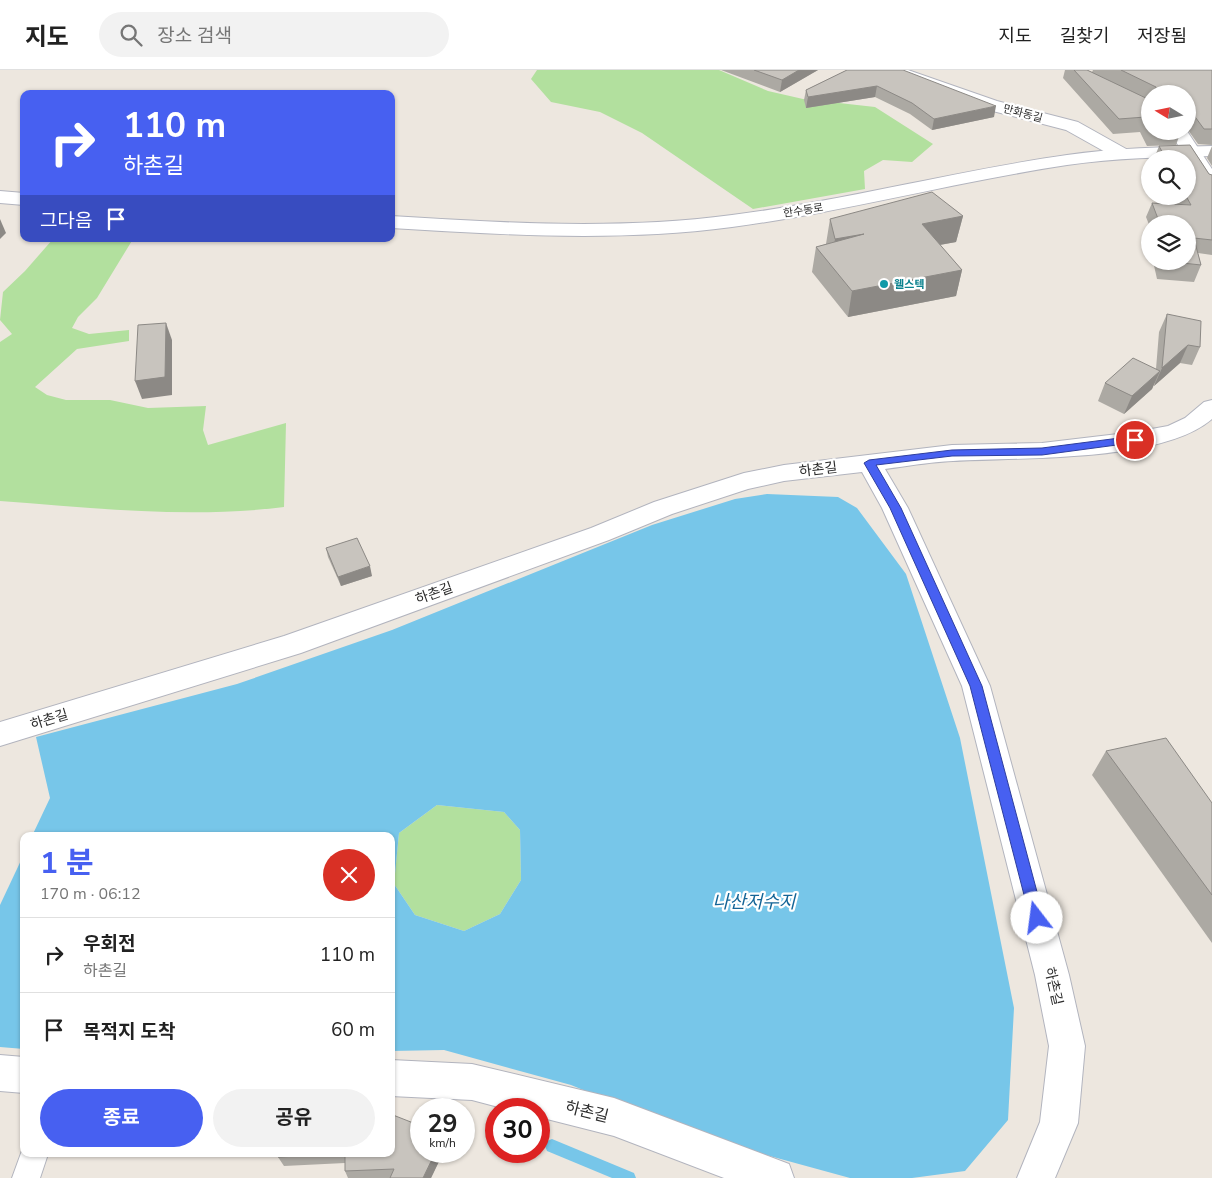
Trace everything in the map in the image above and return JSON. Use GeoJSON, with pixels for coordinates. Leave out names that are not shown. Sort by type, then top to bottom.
{"type":"FeatureCollection","features":[{"type":"Feature","properties":{"kind":"street","name":"만화동길"},"geometry":{"type":"LineString","coordinates":[[892,70],[991,105],[1072,126],[1122,154]]}},
{"type":"Feature","properties":{"kind":"street","name":"한수동로"},"geometry":{"type":"LineString","coordinates":[[1196,152],[1212,151]]}},
{"type":"Feature","properties":{"kind":"street","name":"한수동로"},"geometry":{"type":"LineString","coordinates":[[395,222],[562,230],[680,227],[804,210],[1066,160],[1141,153]]}},
{"type":"Feature","properties":{"kind":"street"},"geometry":{"type":"LineString","coordinates":[[1196,158],[1212,183]]}},
{"type":"Feature","properties":{"kind":"street"},"geometry":{"type":"LineString","coordinates":[[1,199],[20,199]]}},
{"type":"Feature","properties":{"kind":"street","name":"하촌길"},"geometry":{"type":"LineString","coordinates":[[0,734],[291,645],[600,534],[663,508],[744,482],[784,473],[952,453],[1042,451],[1135,440],[1174,432],[1193,423],[1212,407]]}},
{"type":"Feature","properties":{"kind":"street","name":"하촌길"},"geometry":{"type":"LineString","coordinates":[[869,463],[895,508],[976,686],[1052,975],[1067,1046],[1059,1123],[1036,1178]]}},
{"type":"Feature","properties":{"kind":"street"},"geometry":{"type":"LineString","coordinates":[[0,1072],[20,1075]]}},
{"type":"Feature","properties":{"kind":"street","name":"하촌길"},"geometry":{"type":"LineString","coordinates":[[395,1078],[472,1082],[614,1117],[775,1178]]}},
{"type":"Feature","properties":{"kind":"lane"},"geometry":{"type":"LineString","coordinates":[[26,1178],[33,1157]]}},
{"type":"Feature","properties":{"kind":"green space"},"geometry":{"type":"Polygon","coordinates":[[[537,70],[719,70],[768,91],[803,99],[875,107],[933,144],[912,162],[883,160],[864,171],[865,189],[753,209],[642,133],[600,112],[551,102],[531,79],[537,70]]]}},
{"type":"Feature","properties":{"kind":"green space"},"geometry":{"type":"Polygon","coordinates":[[[50,242],[131,242],[97,298],[78,317],[72,328],[89,334],[129,330],[129,341],[77,349],[35,387],[47,395],[66,400],[110,400],[148,408],[206,406],[203,430],[208,445],[286,423],[284,507],[213,512],[177,512],[0,501],[0,342],[12,334],[0,320],[3,292],[25,271],[50,242]]]}},
{"type":"Feature","properties":{"kind":"green space"},"geometry":{"type":"Polygon","coordinates":[[[437,805],[504,812],[520,830],[521,880],[500,914],[464,931],[415,915],[395,885],[399,833],[437,805]]]}},
{"type":"Feature","properties":{"kind":"water","name":"나산저수지"},"geometry":{"type":"Polygon","coordinates":[[[767,494],[838,497],[857,508],[906,574],[960,738],[1014,1008],[1008,1120],[965,1171],[912,1178],[850,1178],[766,1155],[615,1103],[571,1085],[444,1050],[395,1051],[395,885],[415,915],[464,931],[500,914],[521,880],[520,830],[504,812],[437,805],[399,833],[395,874],[395,832],[34,832],[50,798],[36,737],[237,684],[392,630],[652,525],[735,499],[767,494]]]}},
{"type":"Feature","properties":{"kind":"water"},"geometry":{"type":"Polygon","coordinates":[[[20,862],[20,1049],[0,1047],[0,905],[20,862]]]}},
{"type":"Feature","properties":{"kind":"building"},"geometry":{"type":"Polygon","coordinates":[[[754,70],[799,70],[782,80],[754,70]]]}},
{"type":"Feature","properties":{"kind":"building"},"geometry":{"type":"Polygon","coordinates":[[[847,70],[903,70],[996,106],[934,119],[912,103],[877,86],[808,97],[806,90],[847,70]]]}},
{"type":"Feature","properties":{"kind":"building"},"geometry":{"type":"Polygon","coordinates":[[[1074,70],[1087,70],[1141,96],[1141,117],[1119,119],[1074,70]]]}},
{"type":"Feature","properties":{"kind":"building"},"geometry":{"type":"Polygon","coordinates":[[[1121,70],[1212,70],[1212,129],[1204,129],[1196,118],[1196,85],[1152,85],[1121,70]]]}},
{"type":"Feature","properties":{"kind":"building"},"geometry":{"type":"Polygon","coordinates":[[[1190,145],[1193,150],[1161,150],[1159,146],[1190,145]]]}},
{"type":"Feature","properties":{"kind":"building"},"geometry":{"type":"Polygon","coordinates":[[[1196,154],[1209,174],[1212,175],[1212,240],[1196,238],[1196,215],[1157,215],[1153,205],[1196,205],[1196,154]]]}},
{"type":"Feature","properties":{"kind":"building"},"geometry":{"type":"Polygon","coordinates":[[[932,192],[963,216],[922,224],[962,270],[852,291],[816,247],[864,234],[835,239],[830,219],[932,192]]]}},
{"type":"Feature","properties":{"kind":"building"},"geometry":{"type":"Polygon","coordinates":[[[1196,246],[1201,265],[1196,264],[1196,246]]]}},
{"type":"Feature","properties":{"kind":"building"},"geometry":{"type":"Polygon","coordinates":[[[1167,314],[1201,321],[1200,347],[1188,345],[1162,368],[1167,314]]]}},
{"type":"Feature","properties":{"kind":"building"},"geometry":{"type":"Polygon","coordinates":[[[166,323],[165,377],[135,381],[138,325],[166,323]]]}},
{"type":"Feature","properties":{"kind":"building"},"geometry":{"type":"Polygon","coordinates":[[[1133,358],[1160,371],[1132,396],[1105,383],[1133,358]]]}},
{"type":"Feature","properties":{"kind":"building"},"geometry":{"type":"Polygon","coordinates":[[[357,538],[370,566],[338,577],[326,548],[357,538]]]}},
{"type":"Feature","properties":{"kind":"building"},"geometry":{"type":"Polygon","coordinates":[[[1166,738],[1212,803],[1212,895],[1106,751],[1166,738]]]}},
{"type":"Feature","properties":{"kind":"building"},"geometry":{"type":"Polygon","coordinates":[[[395,1116],[410,1122],[410,1163],[430,1163],[423,1178],[390,1178],[394,1169],[345,1171],[345,1157],[395,1157],[395,1116]]]}},
{"type":"Feature","properties":{"kind":"waterway"},"geometry":{"type":"LineString","coordinates":[[552,1146],[629,1178]]}},
{"type":"Feature","properties":{"kind":"place","name":"웰스텍"},"geometry":{"type":"Point","coordinates":[884,284]}},
{"type":"Feature","properties":{"kind":"route"},"geometry":{"type":"LineString","coordinates":[[1037,918],[976,686],[895,508],[869,463],[952,453],[1042,451],[1135,440]]}}]}
